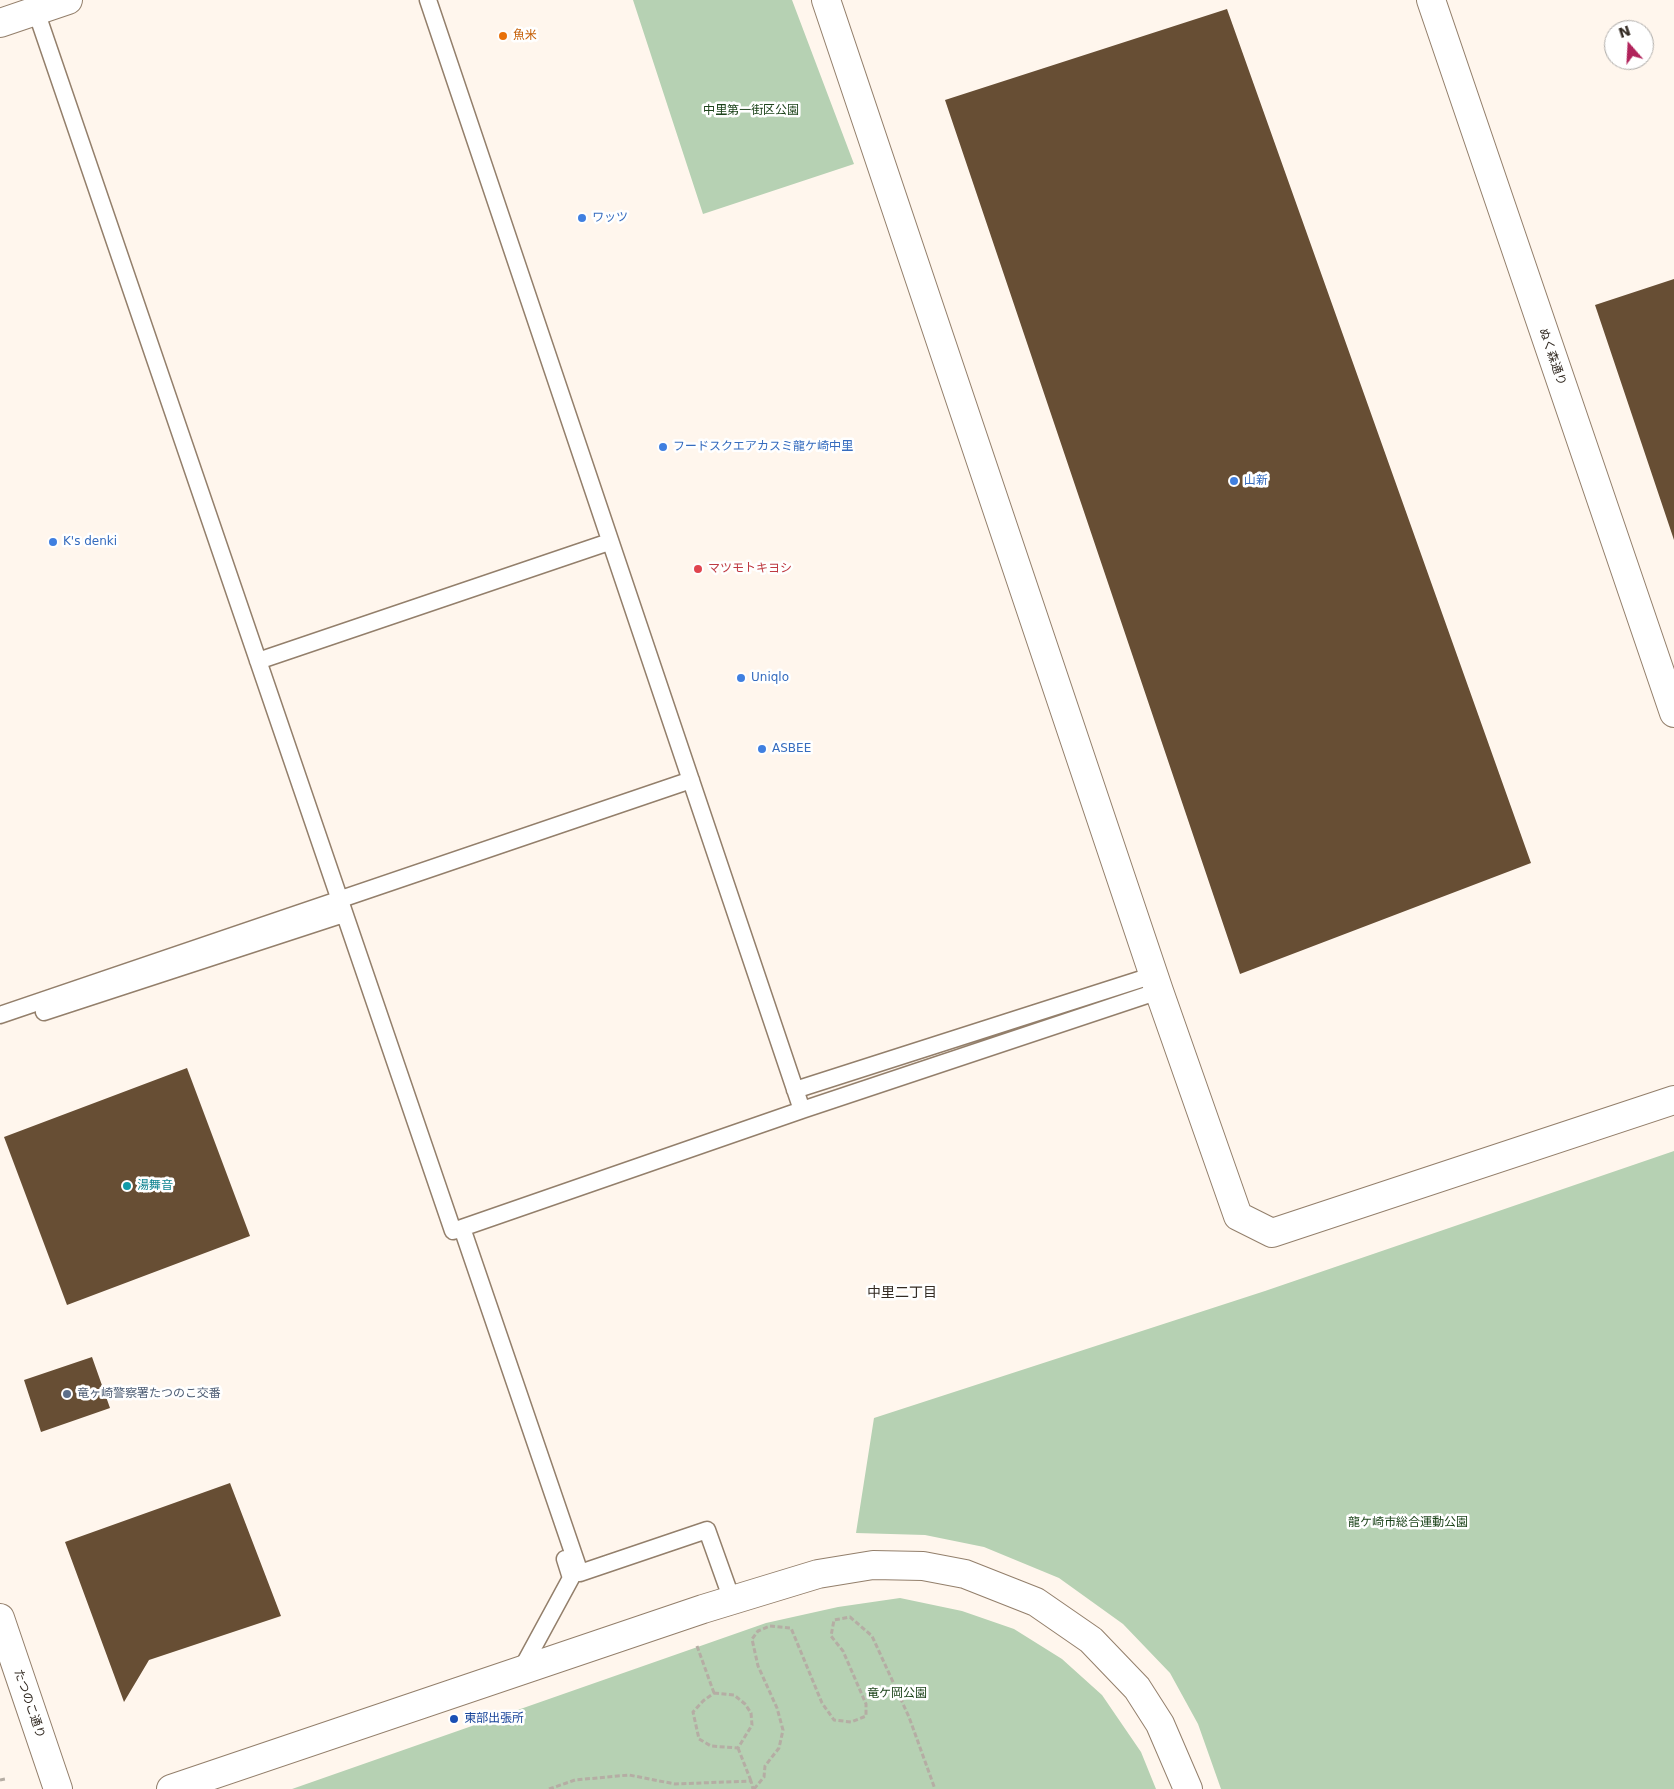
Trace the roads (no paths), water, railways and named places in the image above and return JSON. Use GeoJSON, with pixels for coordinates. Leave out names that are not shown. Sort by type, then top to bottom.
{"type":"FeatureCollection","features":[{"type":"Feature","properties":{"kind":"street"},"geometry":{"type":"LineString","coordinates":[[0,23],[68,0]]}},
{"type":"Feature","properties":{"kind":"street"},"geometry":{"type":"LineString","coordinates":[[826,0],[1157,983],[1238,1216],[1272,1233],[1674,1100]]}},
{"type":"Feature","properties":{"kind":"street","name":"ぬく森通り"},"geometry":{"type":"LineString","coordinates":[[1431,0],[1674,713]]}},
{"type":"Feature","properties":{"kind":"street"},"geometry":{"type":"LineString","coordinates":[[172,1789],[732,1600],[818,1574],[873,1565],[923,1566],[966,1574],[1036,1602],[1091,1640],[1137,1688],[1160,1724],[1188,1789]]}},
{"type":"Feature","properties":{"kind":"street","name":"たつのこ通り"},"geometry":{"type":"LineString","coordinates":[[0,1618],[58,1789]]}},
{"type":"Feature","properties":{"kind":"lane"},"geometry":{"type":"LineString","coordinates":[[428,0],[609,542],[802,1110]]}},
{"type":"Feature","properties":{"kind":"lane"},"geometry":{"type":"LineString","coordinates":[[36,11],[342,907],[580,1573],[707,1530],[732,1600]]}},
{"type":"Feature","properties":{"kind":"lane"},"geometry":{"type":"LineString","coordinates":[[258,661],[609,542]]}},
{"type":"Feature","properties":{"kind":"lane"},"geometry":{"type":"LineString","coordinates":[[0,1026],[342,907],[691,780]]}},
{"type":"Feature","properties":{"kind":"lane"},"geometry":{"type":"LineString","coordinates":[[0,1015],[342,907]]}},
{"type":"Feature","properties":{"kind":"lane"},"geometry":{"type":"LineString","coordinates":[[795,1090],[1157,983]]}},
{"type":"Feature","properties":{"kind":"lane"},"geometry":{"type":"LineString","coordinates":[[458,1230],[1157,983]]}},
{"type":"Feature","properties":{"kind":"lane"},"geometry":{"type":"LineString","coordinates":[[458,1230],[571,1578],[521,1670]]}},
{"type":"Feature","properties":{"kind":"place","name":"魚米"},"geometry":{"type":"Point","coordinates":[503,36]}},
{"type":"Feature","properties":{"kind":"place","name":"ワッツ"},"geometry":{"type":"Point","coordinates":[582,218]}},
{"type":"Feature","properties":{"kind":"place","name":"フードスクエアカスミ龍ケ崎中里"},"geometry":{"type":"Point","coordinates":[663,447]}},
{"type":"Feature","properties":{"kind":"place","name":"山新"},"geometry":{"type":"Point","coordinates":[1234,481]}},
{"type":"Feature","properties":{"kind":"place","name":"K's denki"},"geometry":{"type":"Point","coordinates":[53,542]}},
{"type":"Feature","properties":{"kind":"place","name":"マツモトキヨシ"},"geometry":{"type":"Point","coordinates":[698,569]}},
{"type":"Feature","properties":{"kind":"place","name":"Uniqlo"},"geometry":{"type":"Point","coordinates":[741,678]}},
{"type":"Feature","properties":{"kind":"place","name":"ASBEE"},"geometry":{"type":"Point","coordinates":[762,749]}},
{"type":"Feature","properties":{"kind":"place","name":"湯舞音"},"geometry":{"type":"Point","coordinates":[127,1186]}},
{"type":"Feature","properties":{"kind":"place","name":"竜ヶ崎警察署たつのこ交番"},"geometry":{"type":"Point","coordinates":[67,1394]}},
{"type":"Feature","properties":{"kind":"place","name":"東部出張所"},"geometry":{"type":"Point","coordinates":[454,1719]}},
{"type":"Feature","properties":{"kind":"district","name":"中里二丁目"},"geometry":{"type":"Point","coordinates":[902,1293]}},
{"type":"Feature","properties":{"kind":"park label","name":"中里第一街区公園"},"geometry":{"type":"Point","coordinates":[751,111]}},
{"type":"Feature","properties":{"kind":"park label","name":"龍ケ崎市総合運動公園"},"geometry":{"type":"Point","coordinates":[1408,1523]}},
{"type":"Feature","properties":{"kind":"park label","name":"竜ケ岡公園"},"geometry":{"type":"Point","coordinates":[897,1694]}}]}
